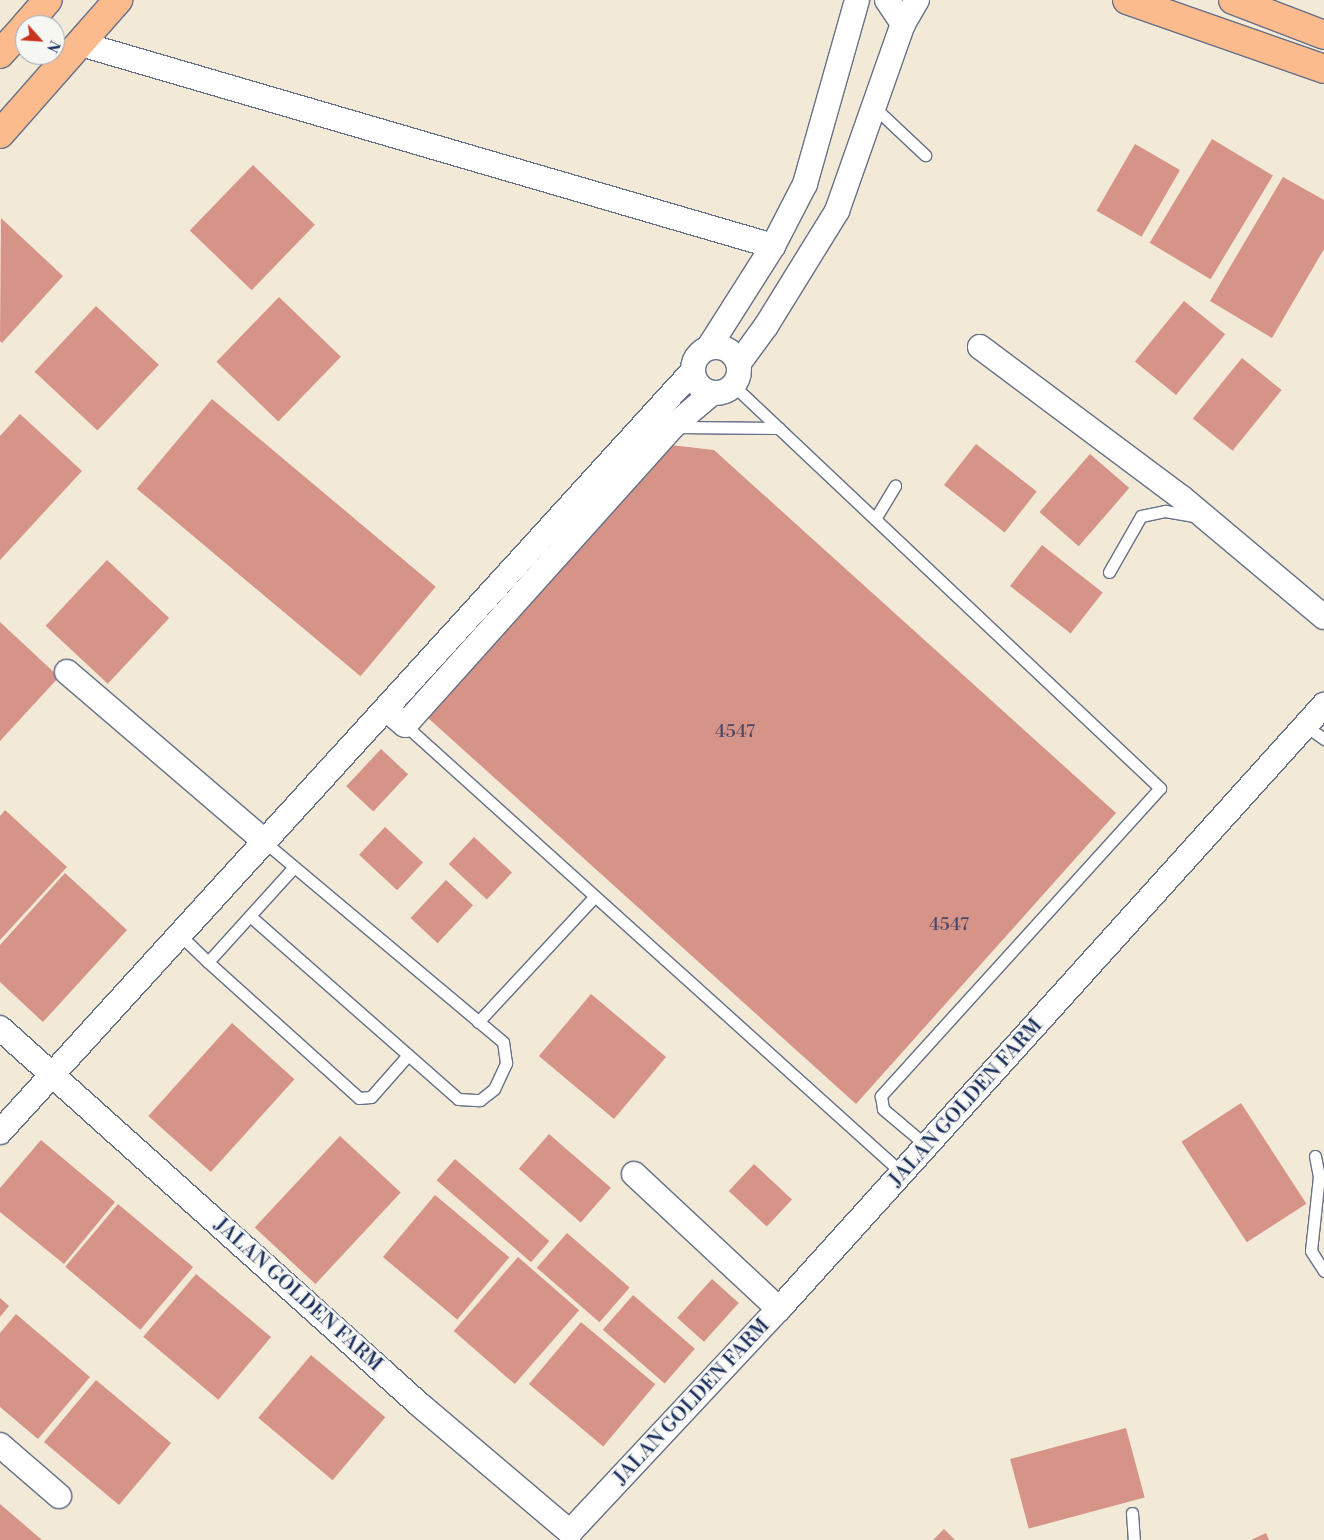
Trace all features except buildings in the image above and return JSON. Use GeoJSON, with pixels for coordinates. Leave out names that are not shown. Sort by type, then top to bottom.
{"type":"FeatureCollection","features":[{"type":"Feature","properties":{"kind":"highway"},"geometry":{"type":"LineString","coordinates":[[35,15],[48,0]]}},
{"type":"Feature","properties":{"kind":"highway"},"geometry":{"type":"LineString","coordinates":[[0,134],[118,0]]}},
{"type":"Feature","properties":{"kind":"highway"},"geometry":{"type":"LineString","coordinates":[[1127,0],[1324,69]]}},
{"type":"Feature","properties":{"kind":"highway"},"geometry":{"type":"LineString","coordinates":[[1233,0],[1324,35]]}},
{"type":"Feature","properties":{"kind":"highway"},"geometry":{"type":"LineString","coordinates":[[0,54],[15,37]]}},
{"type":"Feature","properties":{"kind":"street"},"geometry":{"type":"LineString","coordinates":[[887,0],[903,24]]}},
{"type":"Feature","properties":{"kind":"street"},"geometry":{"type":"LineString","coordinates":[[386,709],[405,725],[672,427],[728,381],[766,326],[837,211],[875,108],[903,24],[917,0]]}},
{"type":"Feature","properties":{"kind":"street"},"geometry":{"type":"LineString","coordinates":[[0,1132],[52,1072],[180,935],[693,371],[697,356],[709,348],[773,246],[805,184],[858,3]]}},
{"type":"Feature","properties":{"kind":"street"},"geometry":{"type":"LineString","coordinates":[[81,44],[773,246]]}},
{"type":"Feature","properties":{"kind":"street"},"geometry":{"type":"LineString","coordinates":[[980,347],[1216,526],[1324,617]]}},
{"type":"Feature","properties":{"kind":"street"},"geometry":{"type":"LineString","coordinates":[[709,348],[730,351],[728,381]]}},
{"type":"Feature","properties":{"kind":"street"},"geometry":{"type":"LineString","coordinates":[[693,371],[698,385],[728,381]]}},
{"type":"Feature","properties":{"kind":"street"},"geometry":{"type":"LineString","coordinates":[[67,672],[265,842]]}},
{"type":"Feature","properties":{"kind":"street","name":"JALAN GOLDEN FARM"},"geometry":{"type":"LineString","coordinates":[[0,1028],[52,1072],[420,1406],[570,1532],[779,1309],[927,1146],[1316,733],[1324,705]]}},
{"type":"Feature","properties":{"kind":"street"},"geometry":{"type":"LineString","coordinates":[[634,1174],[779,1309]]}},
{"type":"Feature","properties":{"kind":"street"},"geometry":{"type":"LineString","coordinates":[[0,1446],[59,1496]]}},
{"type":"Feature","properties":{"kind":"lane"},"geometry":{"type":"LineString","coordinates":[[875,108],[925,155]]}},
{"type":"Feature","properties":{"kind":"lane"},"geometry":{"type":"LineString","coordinates":[[728,381],[1160,788],[881,1096],[883,1109],[927,1146]]}},
{"type":"Feature","properties":{"kind":"lane"},"geometry":{"type":"LineString","coordinates":[[672,427],[779,428]]}},
{"type":"Feature","properties":{"kind":"lane"},"geometry":{"type":"LineString","coordinates":[[875,519],[895,486]]}},
{"type":"Feature","properties":{"kind":"lane"},"geometry":{"type":"LineString","coordinates":[[1109,572],[1141,516],[1165,511],[1184,512],[1216,526]]}},
{"type":"Feature","properties":{"kind":"lane"},"geometry":{"type":"LineString","coordinates":[[405,725],[902,1173]]}},
{"type":"Feature","properties":{"kind":"lane"},"geometry":{"type":"LineString","coordinates":[[250,916],[458,1100],[480,1100],[494,1088],[506,1063],[503,1042],[265,842]]}},
{"type":"Feature","properties":{"kind":"lane"},"geometry":{"type":"LineString","coordinates":[[208,962],[294,867]]}},
{"type":"Feature","properties":{"kind":"lane"},"geometry":{"type":"LineString","coordinates":[[478,1022],[594,897]]}},
{"type":"Feature","properties":{"kind":"lane"},"geometry":{"type":"LineString","coordinates":[[180,935],[358,1098],[371,1097],[408,1054]]}},
{"type":"Feature","properties":{"kind":"lane"},"geometry":{"type":"LineString","coordinates":[[1316,1156],[1319,1176],[1311,1251],[1324,1271]]}},
{"type":"Feature","properties":{"kind":"lane"},"geometry":{"type":"LineString","coordinates":[[1132,1513],[1134,1540]]}}]}
